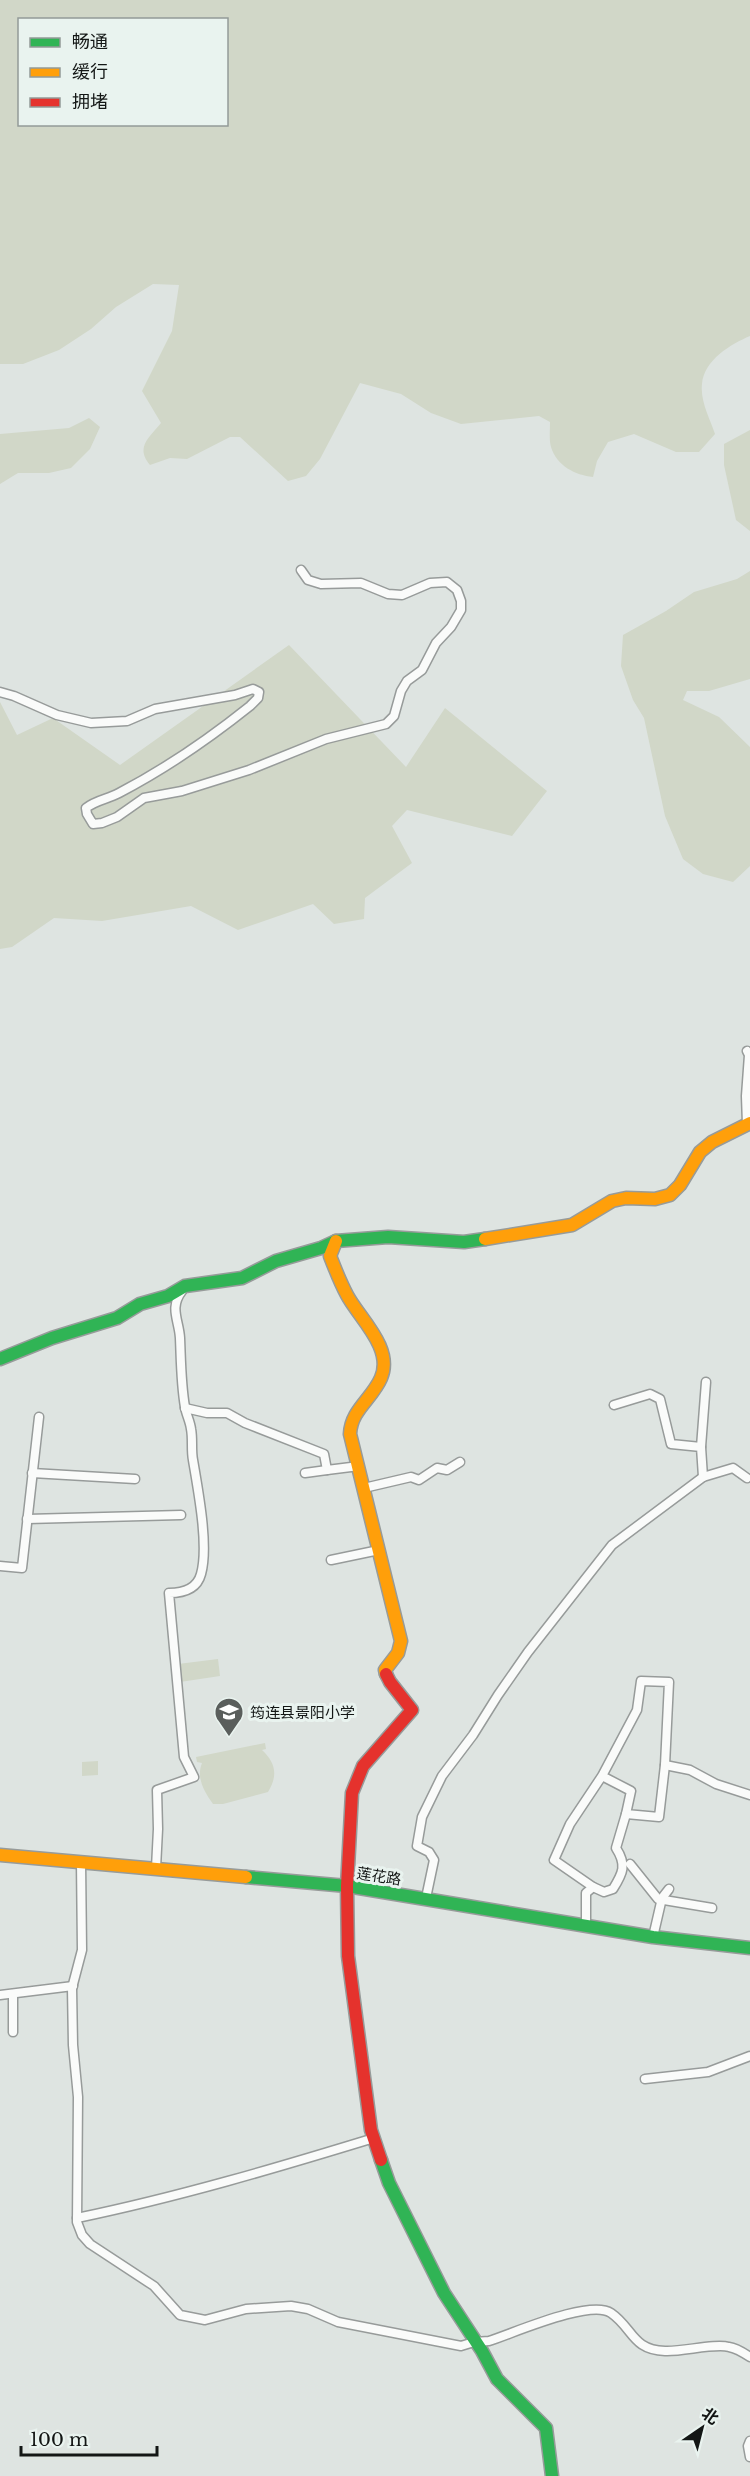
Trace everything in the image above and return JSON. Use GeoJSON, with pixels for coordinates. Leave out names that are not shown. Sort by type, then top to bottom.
{"type":"FeatureCollection","features":[{"type":"Feature","properties":{"kind":"street"},"geometry":{"type":"LineString","coordinates":[[0,692],[57,716],[91,723],[127,721],[155,709],[235,695],[253,689],[259,692],[258,698],[250,706],[195,746],[118,794],[93,802],[86,808],[93,824],[117,817],[144,798],[182,791],[249,770],[326,739],[386,724],[394,716],[401,691],[407,681],[422,670],[436,643],[451,627],[462,601],[457,590],[447,582],[430,583],[402,595],[388,594],[361,583],[321,584],[308,580],[301,570]]}},
{"type":"Feature","properties":{"kind":"street"},"geometry":{"type":"LineString","coordinates":[[0,1359],[52,1338],[117,1318],[140,1304],[168,1296],[185,1286],[242,1278],[276,1261],[321,1248],[336,1241],[388,1237],[464,1242],[572,1225],[612,1201],[626,1198],[655,1199],[670,1195],[680,1185],[700,1152],[712,1142],[748,1124],[746,1085],[749,1055],[747,1051]]}},
{"type":"Feature","properties":{"kind":"street"},"geometry":{"type":"LineString","coordinates":[[336,1241],[330,1256],[348,1297],[372,1329],[380,1348],[383,1374],[348,1424],[350,1443],[364,1488],[401,1641],[398,1653],[385,1670],[387,1679],[408,1700],[412,1710],[363,1766],[355,1782],[351,1802],[347,1886],[350,1965],[363,2075],[374,2138],[388,2183],[444,2293],[482,2351],[497,2379],[546,2428],[552,2476]]}},
{"type":"Feature","properties":{"kind":"street"},"geometry":{"type":"LineString","coordinates":[[156,1868],[159,1829],[157,1790],[194,1776],[184,1757],[169,1593],[182,1593],[193,1588],[201,1575],[204,1553],[198,1486],[192,1458],[191,1428],[185,1408],[180,1334],[174,1317],[175,1300],[185,1286]]}},
{"type":"Feature","properties":{"kind":"street"},"geometry":{"type":"LineString","coordinates":[[703,1477],[701,1447],[706,1382]]}},
{"type":"Feature","properties":{"kind":"street"},"geometry":{"type":"LineString","coordinates":[[614,1405],[650,1394],[660,1399],[671,1444],[701,1447]]}},
{"type":"Feature","properties":{"kind":"street"},"geometry":{"type":"LineString","coordinates":[[185,1408],[207,1413],[227,1413],[245,1423],[324,1455],[327,1470]]}},
{"type":"Feature","properties":{"kind":"street"},"geometry":{"type":"LineString","coordinates":[[0,1566],[22,1568],[39,1417]]}},
{"type":"Feature","properties":{"kind":"street"},"geometry":{"type":"LineString","coordinates":[[364,1488],[411,1477],[419,1480],[437,1468],[447,1470],[460,1462]]}},
{"type":"Feature","properties":{"kind":"street"},"geometry":{"type":"LineString","coordinates":[[305,1473],[358,1466]]}},
{"type":"Feature","properties":{"kind":"street"},"geometry":{"type":"LineString","coordinates":[[426,1898],[434,1860],[429,1852],[417,1846],[422,1817],[442,1776],[473,1735],[528,1652],[612,1545],[703,1477],[733,1468],[747,1478]]}},
{"type":"Feature","properties":{"kind":"street"},"geometry":{"type":"LineString","coordinates":[[33,1473],[135,1479]]}},
{"type":"Feature","properties":{"kind":"street"},"geometry":{"type":"LineString","coordinates":[[27,1519],[181,1515]]}},
{"type":"Feature","properties":{"kind":"street"},"geometry":{"type":"LineString","coordinates":[[331,1560],[379,1550]]}},
{"type":"Feature","properties":{"kind":"street"},"geometry":{"type":"LineString","coordinates":[[602,1776],[631,1791],[616,1848],[623,1859],[624,1870],[613,1889],[604,1892],[554,1860],[570,1824],[602,1776],[637,1710],[641,1681],[669,1682],[665,1765],[659,1816],[626,1814]]}},
{"type":"Feature","properties":{"kind":"street"},"geometry":{"type":"LineString","coordinates":[[665,1765],[690,1770],[716,1784],[750,1795]]}},
{"type":"Feature","properties":{"kind":"street","name":"莲花路"},"geometry":{"type":"LineString","coordinates":[[0,1855],[347,1886],[652,1937],[750,1948]]}},
{"type":"Feature","properties":{"kind":"street"},"geometry":{"type":"LineString","coordinates":[[81,1862],[82,1950],[73,1986],[73,2045],[79,2128],[77,2218],[82,2235],[90,2244],[153,2286],[180,2315],[205,2320],[246,2309],[291,2306],[308,2309],[338,2322],[461,2346],[489,2341],[591,2308],[611,2313],[621,2322],[632,2338],[646,2347],[664,2351],[728,2346],[750,2357]]}},
{"type":"Feature","properties":{"kind":"street"},"geometry":{"type":"LineString","coordinates":[[630,1864],[662,1900],[712,1908]]}},
{"type":"Feature","properties":{"kind":"street"},"geometry":{"type":"LineString","coordinates":[[586,1926],[586,1893],[593,1887]]}},
{"type":"Feature","properties":{"kind":"street"},"geometry":{"type":"LineString","coordinates":[[652,1937],[662,1900],[669,1889]]}},
{"type":"Feature","properties":{"kind":"street"},"geometry":{"type":"LineString","coordinates":[[0,1995],[73,1986]]}},
{"type":"Feature","properties":{"kind":"street"},"geometry":{"type":"LineString","coordinates":[[13,1994],[13,2032]]}},
{"type":"Feature","properties":{"kind":"street"},"geometry":{"type":"LineString","coordinates":[[645,2079],[708,2072],[750,2056]]}},
{"type":"Feature","properties":{"kind":"street"},"geometry":{"type":"LineString","coordinates":[[77,2218],[223,2184],[374,2138]]}},
{"type":"Feature","properties":{"kind":"street"},"geometry":{"type":"LineString","coordinates":[[750,2441],[748,2445],[750,2457]]}},
{"type":"Feature","properties":{"kind":"green space"},"geometry":{"type":"Polygon","coordinates":[[[0,0],[750,0],[750,336],[720,354],[713,360],[704,375],[702,397],[715,434],[699,452],[676,452],[634,434],[608,442],[597,461],[593,477],[586,476],[573,472],[554,454],[550,444],[550,422],[539,416],[461,424],[431,413],[401,394],[360,383],[320,459],[306,476],[288,481],[240,437],[230,437],[187,459],[170,458],[150,465],[144,453],[145,443],[161,423],[142,391],[172,331],[179,285],[153,284],[116,307],[91,329],[59,350],[23,364],[0,364],[0,0]]]}},
{"type":"Feature","properties":{"kind":"green space"},"geometry":{"type":"Polygon","coordinates":[[[89,418],[100,427],[90,449],[71,468],[49,473],[18,473],[0,484],[0,434],[69,428],[89,418]]]}},
{"type":"Feature","properties":{"kind":"green space"},"geometry":{"type":"Polygon","coordinates":[[[750,430],[750,531],[736,520],[724,465],[724,444],[750,430]]]}},
{"type":"Feature","properties":{"kind":"green space"},"geometry":{"type":"Polygon","coordinates":[[[750,571],[750,679],[709,691],[687,691],[683,700],[719,717],[750,747],[750,866],[733,882],[703,874],[683,859],[665,816],[644,718],[633,700],[621,666],[623,635],[694,592],[737,579],[750,571]]]}},
{"type":"Feature","properties":{"kind":"green space"},"geometry":{"type":"Polygon","coordinates":[[[289,645],[406,767],[445,708],[547,791],[512,836],[407,810],[392,826],[412,863],[365,898],[364,919],[334,924],[313,904],[238,930],[191,906],[102,921],[54,918],[12,947],[0,949],[0,702],[17,735],[53,718],[120,765],[289,645]]]}},
{"type":"Feature","properties":{"kind":"green space"},"geometry":{"type":"Polygon","coordinates":[[[218,1659],[220,1676],[180,1682],[178,1664],[218,1659]]]}},
{"type":"Feature","properties":{"kind":"green space"},"geometry":{"type":"Polygon","coordinates":[[[265,1743],[266,1749],[262,1750],[274,1770],[273,1781],[268,1792],[223,1804],[213,1804],[202,1784],[200,1769],[202,1763],[197,1762],[196,1757],[265,1743]]]}},
{"type":"Feature","properties":{"kind":"green space"},"geometry":{"type":"Polygon","coordinates":[[[98,1761],[98,1775],[82,1776],[82,1762],[98,1761]]]}},
{"type":"Feature","properties":{"kind":"traffic: fast"},"geometry":{"type":"LineString","coordinates":[[0,1359],[52,1338],[117,1318],[140,1304],[168,1296],[185,1286],[242,1278],[276,1261],[321,1248],[336,1241],[388,1237],[464,1242],[485,1239]]}},
{"type":"Feature","properties":{"kind":"traffic: fast"},"geometry":{"type":"LineString","coordinates":[[246,1877],[347,1886],[653,1937],[750,1948]]}},
{"type":"Feature","properties":{"kind":"traffic: fast"},"geometry":{"type":"LineString","coordinates":[[381,2160],[389,2183],[444,2293],[482,2351],[497,2379],[546,2428],[552,2476]]}},
{"type":"Feature","properties":{"kind":"traffic: slow"},"geometry":{"type":"LineString","coordinates":[[485,1239],[572,1225],[612,1201],[626,1198],[655,1199],[670,1195],[680,1185],[700,1152],[712,1142],[750,1123]]}},
{"type":"Feature","properties":{"kind":"traffic: slow"},"geometry":{"type":"LineString","coordinates":[[336,1241],[330,1256],[336,1271],[347,1295],[373,1334],[383,1356],[384,1367],[381,1378],[354,1418],[350,1434],[401,1641],[398,1653],[385,1670],[386,1674]]}},
{"type":"Feature","properties":{"kind":"traffic: slow"},"geometry":{"type":"LineString","coordinates":[[0,1855],[246,1877]]}},
{"type":"Feature","properties":{"kind":"traffic: jam"},"geometry":{"type":"LineString","coordinates":[[381,2160],[371,2130],[348,1956],[347,1886],[352,1793],[363,1766],[412,1710],[386,1674]]}},
{"type":"Feature","properties":{"kind":"place","name":"筠连县景阳小学"},"geometry":{"type":"Point","coordinates":[229,1738]}}]}
